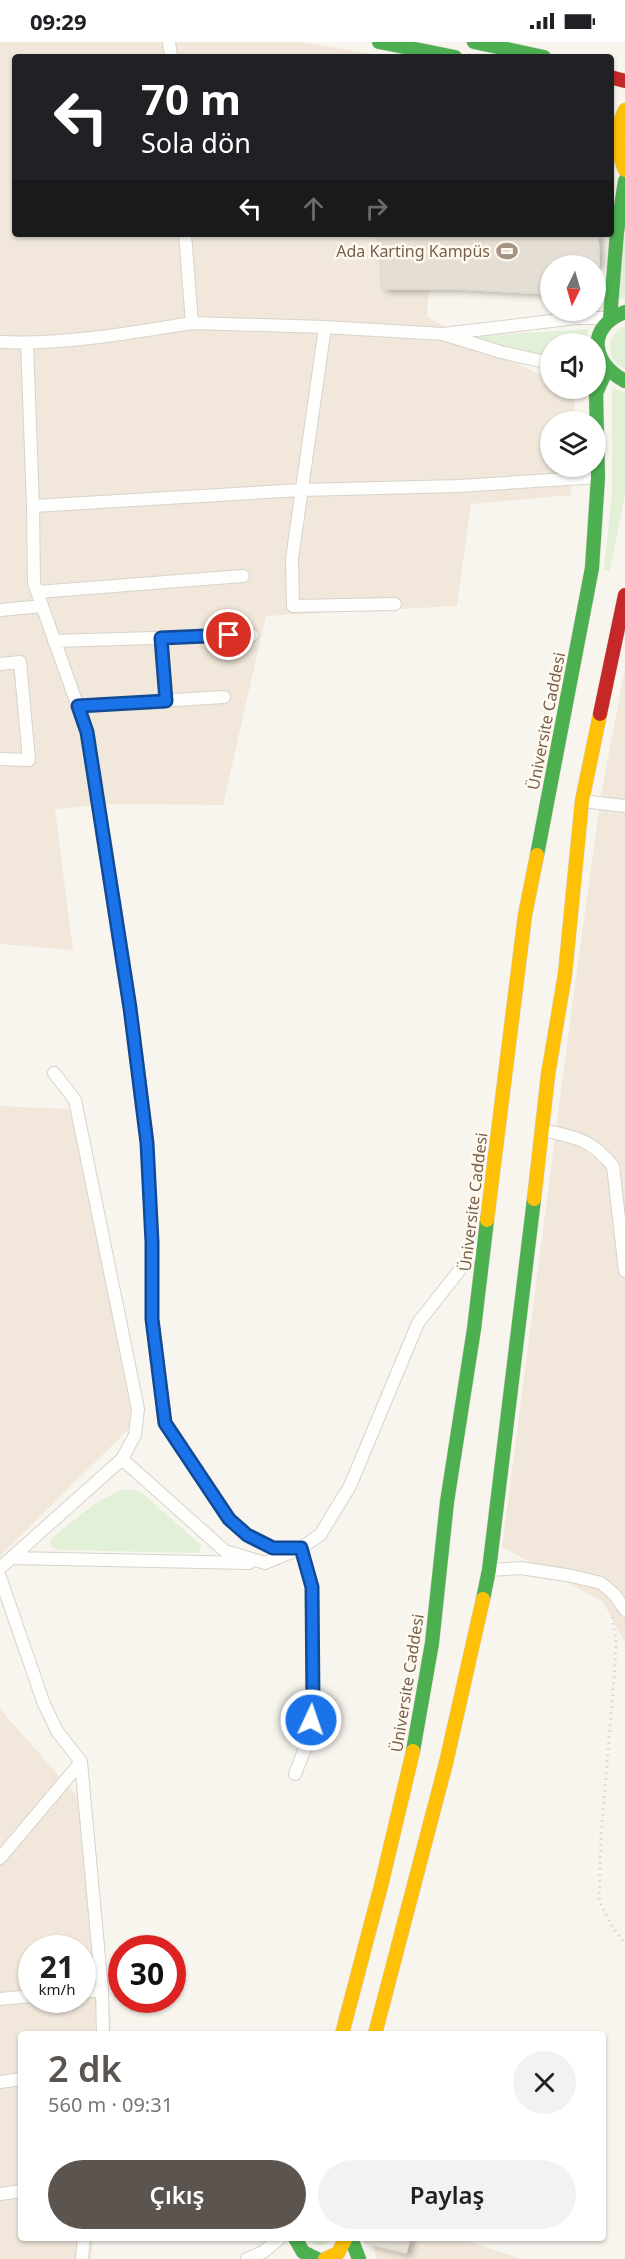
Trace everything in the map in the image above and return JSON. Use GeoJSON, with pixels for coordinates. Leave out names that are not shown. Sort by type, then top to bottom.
{"type":"FeatureCollection","features":[{"type":"Feature","properties":{"kind":"main road"},"geometry":{"type":"LineString","coordinates":[[379,42],[440,54]]}},
{"type":"Feature","properties":{"kind":"main road"},"geometry":{"type":"LineString","coordinates":[[474,42],[495,44],[533,54]]}},
{"type":"Feature","properties":{"kind":"main road"},"geometry":{"type":"LineString","coordinates":[[625,110],[614,144],[625,170]]}},
{"type":"Feature","properties":{"kind":"main road"},"geometry":{"type":"LineString","coordinates":[[610,318],[615,244],[625,181]]}},
{"type":"Feature","properties":{"kind":"main road"},"geometry":{"type":"LineString","coordinates":[[599,333],[610,318],[625,312]]}},
{"type":"Feature","properties":{"kind":"main road"},"geometry":{"type":"LineString","coordinates":[[606,370],[625,381]]}},
{"type":"Feature","properties":{"kind":"main road","name":"Üniversite Caddesi"},"geometry":{"type":"LineString","coordinates":[[343,2031],[382,1882],[414,1746],[432,1643],[447,1503],[472,1340],[525,915],[592,568],[598,477]]}},
{"type":"Feature","properties":{"kind":"main road"},"geometry":{"type":"LineString","coordinates":[[376,2031],[446,1763],[489,1570],[525,1295],[548,1075],[565,974],[582,801],[625,595]]}},
{"type":"Feature","properties":{"kind":"main road"},"geometry":{"type":"LineString","coordinates":[[296,2241],[300,2249],[312,2258],[338,2253],[347,2241]]}},
{"type":"Feature","properties":{"kind":"main road"},"geometry":{"type":"LineString","coordinates":[[350,2241],[359,2259]]}},
{"type":"Feature","properties":{"kind":"street"},"geometry":{"type":"LineString","coordinates":[[185,237],[192,323]]}},
{"type":"Feature","properties":{"kind":"street"},"geometry":{"type":"LineString","coordinates":[[0,342],[27,343],[103,337],[192,323],[326,327],[443,334],[576,318],[610,318]]}},
{"type":"Feature","properties":{"kind":"street"},"geometry":{"type":"LineString","coordinates":[[326,327],[292,559],[293,606],[395,604]]}},
{"type":"Feature","properties":{"kind":"street"},"geometry":{"type":"LineString","coordinates":[[443,334],[501,352],[540,361]]}},
{"type":"Feature","properties":{"kind":"street"},"geometry":{"type":"LineString","coordinates":[[27,343],[34,583],[87,732],[130,1008],[145,1131],[152,1242],[152,1319],[165,1423],[229,1519],[247,1535],[273,1548],[301,1548]]}},
{"type":"Feature","properties":{"kind":"street"},"geometry":{"type":"LineString","coordinates":[[33,506],[302,490],[459,486],[598,477]]}},
{"type":"Feature","properties":{"kind":"street"},"geometry":{"type":"LineString","coordinates":[[37,591],[243,576]]}},
{"type":"Feature","properties":{"kind":"street"},"geometry":{"type":"LineString","coordinates":[[0,610],[42,606]]}},
{"type":"Feature","properties":{"kind":"street"},"geometry":{"type":"LineString","coordinates":[[54,641],[252,635]]}},
{"type":"Feature","properties":{"kind":"street"},"geometry":{"type":"LineString","coordinates":[[161,638],[166,701]]}},
{"type":"Feature","properties":{"kind":"street"},"geometry":{"type":"LineString","coordinates":[[0,664],[20,662],[29,760],[0,759]]}},
{"type":"Feature","properties":{"kind":"street"},"geometry":{"type":"LineString","coordinates":[[78,706],[224,697]]}},
{"type":"Feature","properties":{"kind":"street"},"geometry":{"type":"LineString","coordinates":[[582,801],[625,806]]}},
{"type":"Feature","properties":{"kind":"street"},"geometry":{"type":"LineString","coordinates":[[0,1568],[122,1459],[135,1435],[138,1409],[75,1100],[54,1073]]}},
{"type":"Feature","properties":{"kind":"street"},"geometry":{"type":"LineString","coordinates":[[543,1130],[584,1140],[604,1154],[613,1166],[625,1271]]}},
{"type":"Feature","properties":{"kind":"street"},"geometry":{"type":"LineString","coordinates":[[10,1558],[265,1563],[301,1548],[320,1535],[350,1486],[418,1323],[484,1239]]}},
{"type":"Feature","properties":{"kind":"street"},"geometry":{"type":"LineString","coordinates":[[122,1459],[225,1551],[265,1563]]}},
{"type":"Feature","properties":{"kind":"street"},"geometry":{"type":"LineString","coordinates":[[295,1774],[309,1738],[313,1703],[312,1587],[301,1548]]}},
{"type":"Feature","properties":{"kind":"street"},"geometry":{"type":"LineString","coordinates":[[489,1570],[520,1568],[602,1583],[615,1595],[625,1610]]}},
{"type":"Feature","properties":{"kind":"street"},"geometry":{"type":"LineString","coordinates":[[0,1577],[44,1704],[57,1731],[81,1762],[102,1990],[103,2031]]}},
{"type":"Feature","properties":{"kind":"street"},"geometry":{"type":"LineString","coordinates":[[0,1858],[81,1762]]}},
{"type":"Feature","properties":{"kind":"street"},"geometry":{"type":"LineString","coordinates":[[96,1991],[102,1990]]}},
{"type":"Feature","properties":{"kind":"street"},"geometry":{"type":"LineString","coordinates":[[0,1999],[18,1997]]}},
{"type":"Feature","properties":{"kind":"street"},"geometry":{"type":"LineString","coordinates":[[0,2082],[18,2079]]}},
{"type":"Feature","properties":{"kind":"street"},"geometry":{"type":"LineString","coordinates":[[0,2194],[18,2191]]}},
{"type":"Feature","properties":{"kind":"street"},"geometry":{"type":"LineString","coordinates":[[81,2259],[84,2241]]}},
{"type":"Feature","properties":{"kind":"street"},"geometry":{"type":"LineString","coordinates":[[247,2259],[263,2252],[276,2241]]}},
{"type":"Feature","properties":{"kind":"path"},"geometry":{"type":"LineString","coordinates":[[611,1613],[616,1640],[615,1666],[601,1837],[599,1900],[610,1923],[625,1944]]}},
{"type":"Feature","properties":{"kind":"shaded area"},"geometry":{"type":"Polygon","coordinates":[[[0,42],[303,42],[372,54],[12,54],[12,237],[433,237],[427,317],[540,375],[540,399],[575,399],[574,411],[540,411],[540,477],[572,477],[571,495],[471,504],[457,606],[266,616],[223,805],[117,804],[55,809],[73,950],[0,944],[0,42]]]}},
{"type":"Feature","properties":{"kind":"shaded area"},"geometry":{"type":"Polygon","coordinates":[[[625,667],[625,1643],[603,1602],[502,1547],[601,795],[625,667]]]}},
{"type":"Feature","properties":{"kind":"shaded area"},"geometry":{"type":"Polygon","coordinates":[[[0,1106],[70,1109],[138,1420],[0,1556],[0,1106]]]}},
{"type":"Feature","properties":{"kind":"shaded area"},"geometry":{"type":"Polygon","coordinates":[[[0,1709],[77,1796],[108,1998],[108,2013],[110,2013],[111,2018],[110,2031],[18,2031],[18,2241],[93,2241],[91,2259],[0,2259],[0,1709]]]}},
{"type":"Feature","properties":{"kind":"shaded area"},"geometry":{"type":"Polygon","coordinates":[[[371,2241],[468,2241],[521,2259],[377,2259],[371,2241]]]}},
{"type":"Feature","properties":{"kind":"green space"},"geometry":{"type":"Polygon","coordinates":[[[625,234],[625,299],[616,299],[625,234]]]}},
{"type":"Feature","properties":{"kind":"green space"},"geometry":{"type":"Polygon","coordinates":[[[625,326],[625,369],[614,360],[610,348],[614,335],[625,326]]]}},
{"type":"Feature","properties":{"kind":"green space"},"geometry":{"type":"Polygon","coordinates":[[[589,329],[588,333],[540,333],[540,354],[489,345],[462,337],[589,329]]]}},
{"type":"Feature","properties":{"kind":"green space"},"geometry":{"type":"Polygon","coordinates":[[[612,388],[625,392],[625,495],[610,571],[604,570],[612,494],[612,388]]]}},
{"type":"Feature","properties":{"kind":"green space"},"geometry":{"type":"Polygon","coordinates":[[[122,1490],[135,1490],[142,1493],[201,1545],[199,1553],[60,1550],[52,1547],[50,1542],[53,1537],[69,1523],[112,1494],[122,1490]]]}},
{"type":"Feature","properties":{"kind":"green space"},"geometry":{"type":"Polygon","coordinates":[[[310,2241],[330,2241],[320,2246],[310,2241]]]}},
{"type":"Feature","properties":{"kind":"building"},"geometry":{"type":"Polygon","coordinates":[[[378,237],[598,237],[599,255],[540,255],[540,293],[461,289],[382,289],[378,237]]]}},
{"type":"Feature","properties":{"kind":"building"},"geometry":{"type":"Polygon","coordinates":[[[365,2241],[409,2241],[406,2253],[365,2243],[365,2241]]]}},
{"type":"Feature","properties":{"kind":"traffic: fast"},"geometry":{"type":"LineString","coordinates":[[379,42],[440,54]]}},
{"type":"Feature","properties":{"kind":"traffic: fast"},"geometry":{"type":"LineString","coordinates":[[474,42],[530,54]]}},
{"type":"Feature","properties":{"kind":"traffic: fast"},"geometry":{"type":"LineString","coordinates":[[610,318],[617,232],[625,181]]}},
{"type":"Feature","properties":{"kind":"traffic: fast"},"geometry":{"type":"LineString","coordinates":[[625,312],[612,319],[604,327],[599,336],[598,345],[605,365],[625,381]]}},
{"type":"Feature","properties":{"kind":"traffic: fast"},"geometry":{"type":"LineString","coordinates":[[537,855],[592,568],[598,477],[596,399]]}},
{"type":"Feature","properties":{"kind":"traffic: fast"},"geometry":{"type":"LineString","coordinates":[[483,1599],[489,1570],[534,1199]]}},
{"type":"Feature","properties":{"kind":"traffic: fast"},"geometry":{"type":"LineString","coordinates":[[413,1751],[432,1643],[447,1502],[474,1329],[487,1220]]}},
{"type":"Feature","properties":{"kind":"traffic: fast"},"geometry":{"type":"LineString","coordinates":[[297,2241],[303,2252],[317,2259]]}},
{"type":"Feature","properties":{"kind":"traffic: fast"},"geometry":{"type":"LineString","coordinates":[[352,2241],[359,2259]]}},
{"type":"Feature","properties":{"kind":"traffic: slow"},"geometry":{"type":"LineString","coordinates":[[625,110],[618,132],[620,155],[625,170]]}},
{"type":"Feature","properties":{"kind":"traffic: slow"},"geometry":{"type":"LineString","coordinates":[[534,1199],[548,1075],[565,974],[582,801],[600,714]]}},
{"type":"Feature","properties":{"kind":"traffic: slow"},"geometry":{"type":"LineString","coordinates":[[487,1220],[525,915],[537,855]]}},
{"type":"Feature","properties":{"kind":"traffic: slow"},"geometry":{"type":"LineString","coordinates":[[376,2031],[446,1763],[483,1599]]}},
{"type":"Feature","properties":{"kind":"traffic: slow"},"geometry":{"type":"LineString","coordinates":[[343,2031],[413,1751]]}},
{"type":"Feature","properties":{"kind":"traffic: slow"},"geometry":{"type":"LineString","coordinates":[[325,2259],[338,2253],[344,2241]]}},
{"type":"Feature","properties":{"kind":"traffic: jam"},"geometry":{"type":"LineString","coordinates":[[614,78],[625,81]]}},
{"type":"Feature","properties":{"kind":"traffic: jam"},"geometry":{"type":"LineString","coordinates":[[600,714],[625,595]]}},
{"type":"Feature","properties":{"kind":"place","name":"Ada Karting Kampüs"},"geometry":{"type":"Point","coordinates":[507,251]}},
{"type":"Feature","properties":{"kind":"route"},"geometry":{"type":"LineString","coordinates":[[229,635],[161,638],[166,701],[78,706],[87,732],[130,1008],[147,1143],[152,1242],[152,1319],[165,1423],[229,1519],[247,1535],[273,1548],[301,1548],[312,1587],[313,1703],[311,1720]]}}]}
